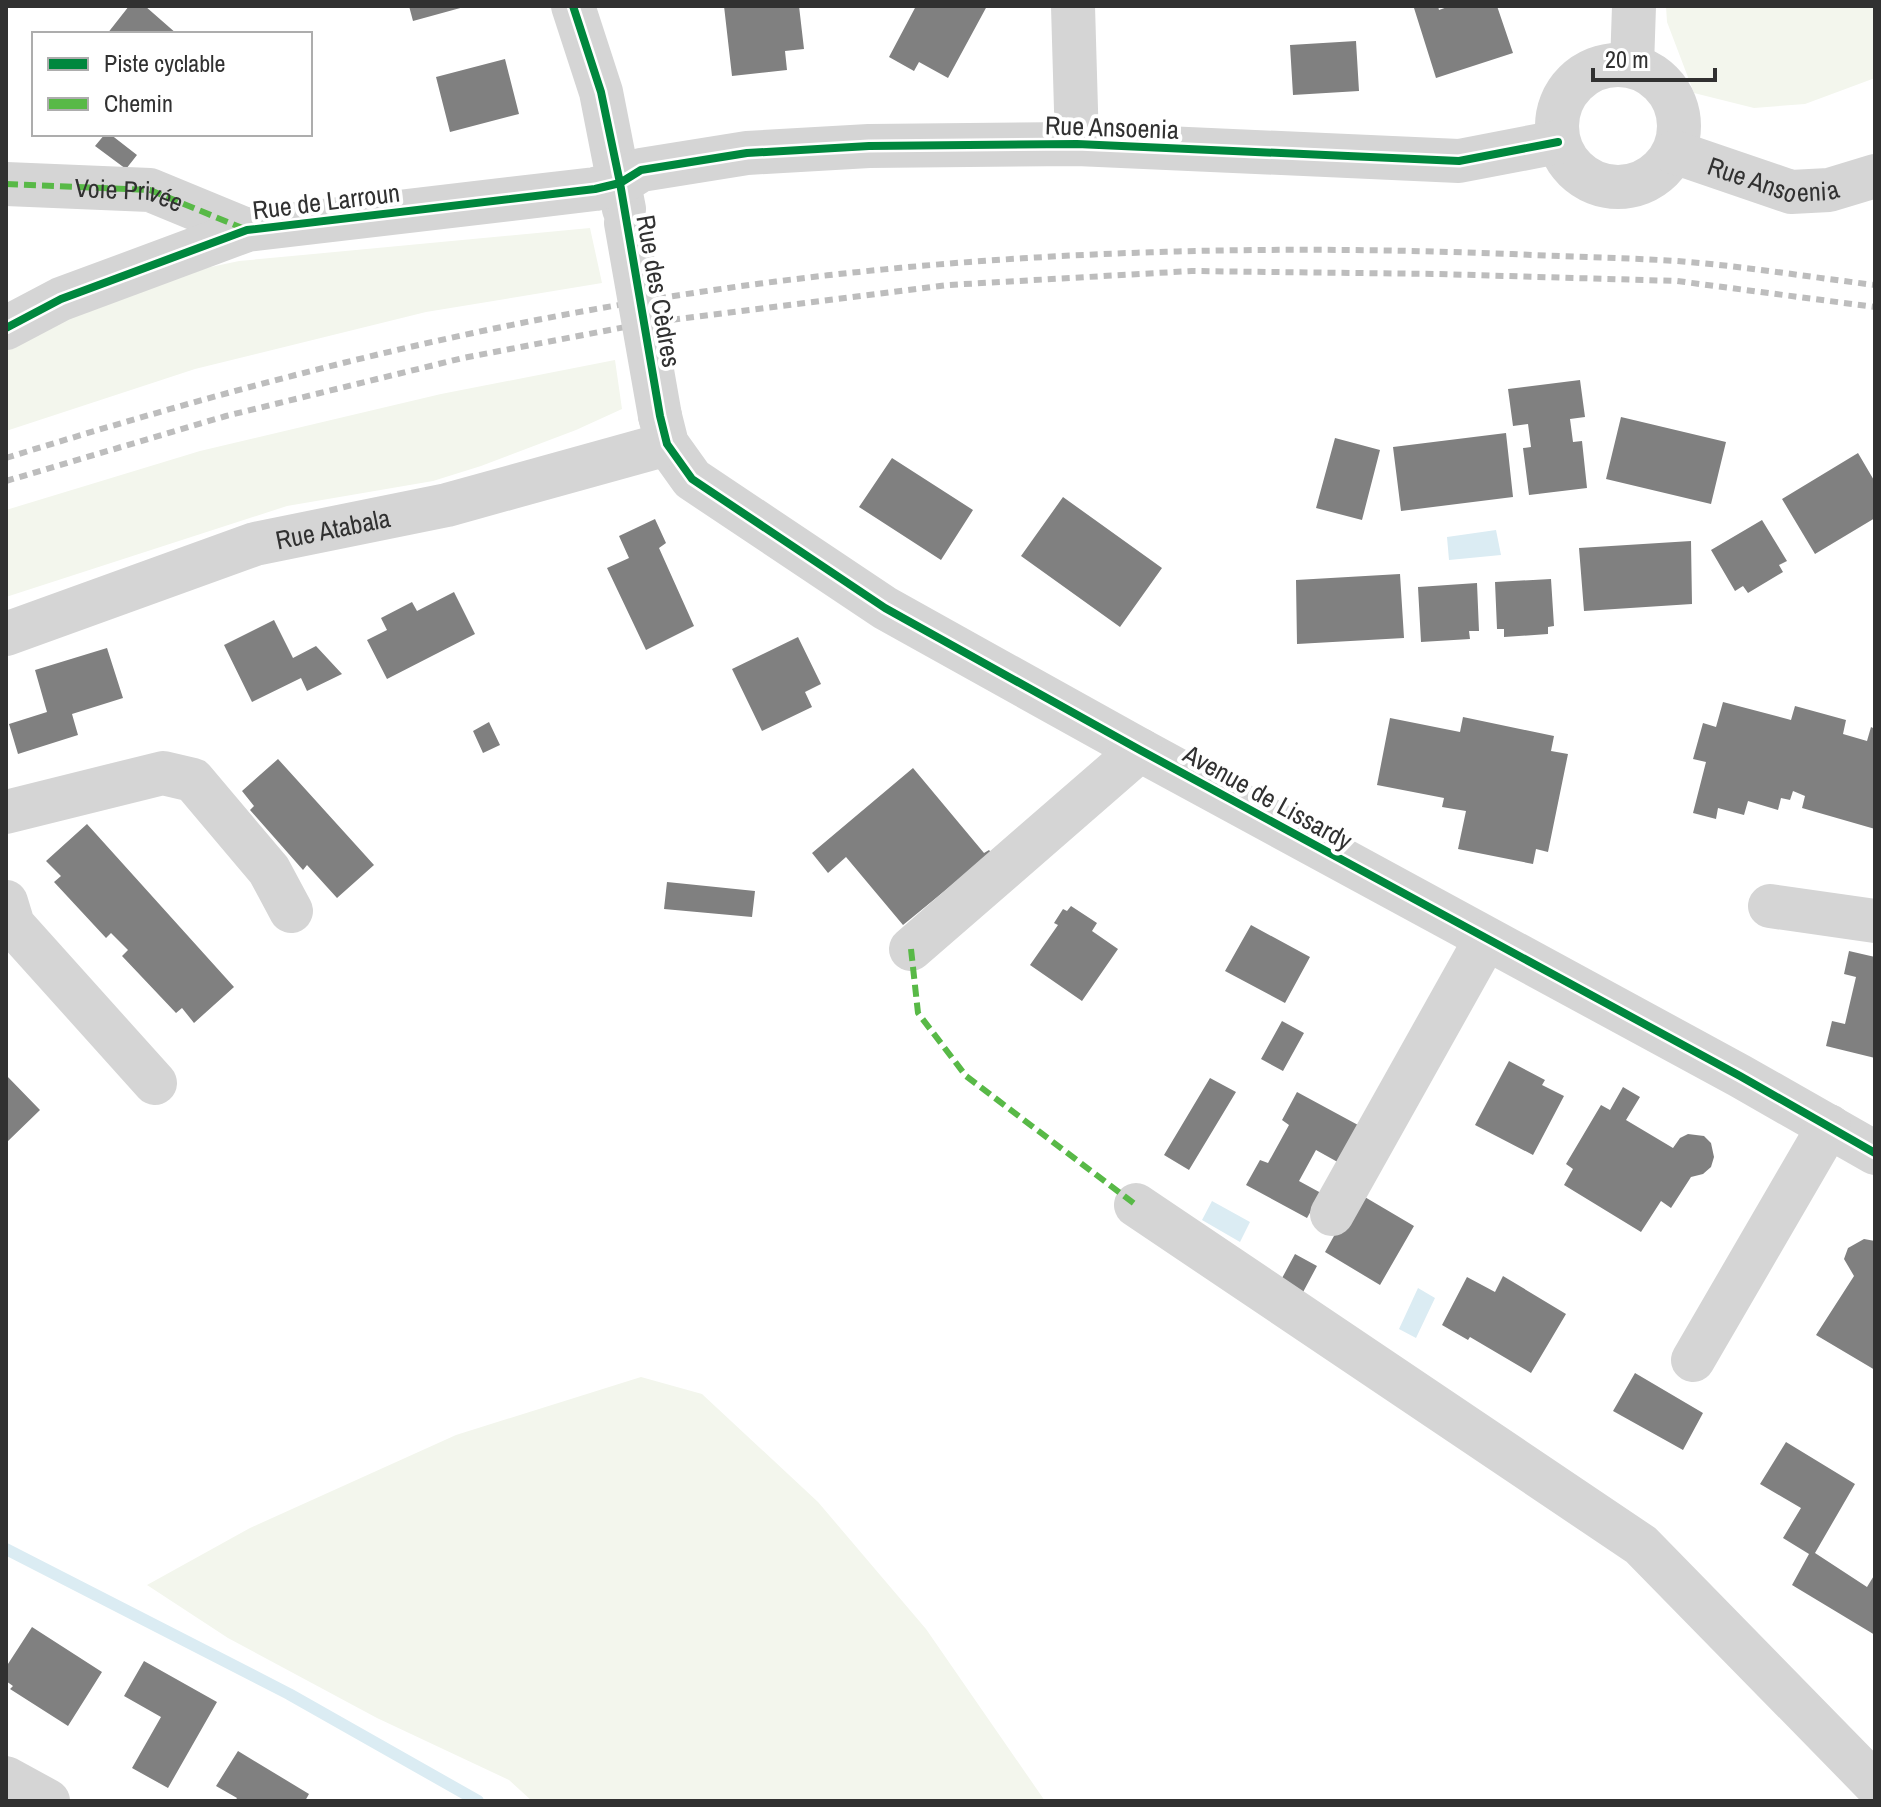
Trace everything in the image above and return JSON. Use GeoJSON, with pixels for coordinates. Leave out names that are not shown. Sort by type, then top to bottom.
{"type":"FeatureCollection","features":[{"type":"Feature","properties":{"kind":"street","name":"Rue des Cèdres"},"geometry":{"type":"LineString","coordinates":[[573,6],[601,92],[664,430]]}},
{"type":"Feature","properties":{"kind":"street"},"geometry":{"type":"LineString","coordinates":[[1073,6],[1077,144]]}},
{"type":"Feature","properties":{"kind":"street"},"geometry":{"type":"LineString","coordinates":[[1632,66],[1634,6]]}},
{"type":"Feature","properties":{"kind":"street"},"geometry":{"type":"LineString","coordinates":[[1611,65],[1632,66],[1652,75],[1668,90],[1677,110],[1679,131],[1674,152],[1662,170],[1644,182],[1623,188],[1602,186],[1583,176],[1567,161],[1558,142],[1557,121],[1562,100],[1573,83],[1591,70],[1611,65]]}},
{"type":"Feature","properties":{"kind":"street","name":"Rue Ansoenia"},"geometry":{"type":"LineString","coordinates":[[623,203],[641,170],[747,153],[869,146],[1077,144],[1459,161],[1558,142]]}},
{"type":"Feature","properties":{"kind":"street","name":"Rue Ansoenia"},"geometry":{"type":"LineString","coordinates":[[1674,152],[1791,192],[1829,190],[1875,176]]}},
{"type":"Feature","properties":{"kind":"street","name":"Voie Privée"},"geometry":{"type":"LineString","coordinates":[[6,184],[150,190],[247,230]]}},
{"type":"Feature","properties":{"kind":"street","name":"Rue de Larroun"},"geometry":{"type":"LineString","coordinates":[[6,328],[61,299],[247,230],[595,189],[623,203]]}},
{"type":"Feature","properties":{"kind":"street","name":"Rue Atabala"},"geometry":{"type":"LineString","coordinates":[[6,634],[255,544],[447,505],[664,430]]}},
{"type":"Feature","properties":{"kind":"street","name":"Avenue de Lissardy"},"geometry":{"type":"LineString","coordinates":[[664,430],[692,479],[885,608],[1875,1153]]}},
{"type":"Feature","properties":{"kind":"street"},"geometry":{"type":"LineString","coordinates":[[911,949],[1140,750]]}},
{"type":"Feature","properties":{"kind":"street"},"geometry":{"type":"LineString","coordinates":[[6,812],[163,773],[193,780],[269,870],[291,911]]}},
{"type":"Feature","properties":{"kind":"street"},"geometry":{"type":"LineString","coordinates":[[1770,906],[1875,921]]}},
{"type":"Feature","properties":{"kind":"street"},"geometry":{"type":"LineString","coordinates":[[8,920],[155,1083]]}},
{"type":"Feature","properties":{"kind":"street"},"geometry":{"type":"LineString","coordinates":[[1332,1214],[1486,939]]}},
{"type":"Feature","properties":{"kind":"street"},"geometry":{"type":"LineString","coordinates":[[1693,1360],[1829,1126]]}},
{"type":"Feature","properties":{"kind":"street"},"geometry":{"type":"LineString","coordinates":[[1136,1205],[1641,1545],[1875,1784]]}},
{"type":"Feature","properties":{"kind":"street"},"geometry":{"type":"LineString","coordinates":[[6,1778],[48,1801]]}},
{"type":"Feature","properties":{"kind":"shaded area"},"geometry":{"type":"Polygon","coordinates":[[[1666,6],[1875,6],[1875,78],[1805,104],[1754,108],[1694,93],[1667,22],[1666,6]]]}},
{"type":"Feature","properties":{"kind":"shaded area"},"geometry":{"type":"Polygon","coordinates":[[[590,228],[602,283],[426,312],[195,369],[6,431],[6,328],[61,299],[239,261],[590,228]]]}},
{"type":"Feature","properties":{"kind":"shaded area"},"geometry":{"type":"Polygon","coordinates":[[[615,360],[622,409],[576,430],[433,481],[287,506],[6,597],[6,510],[200,451],[441,394],[615,360]]]}},
{"type":"Feature","properties":{"kind":"shaded area"},"geometry":{"type":"Polygon","coordinates":[[[1496,530],[1501,555],[1449,560],[1447,537],[1496,530]]]}},
{"type":"Feature","properties":{"kind":"shaded area"},"geometry":{"type":"Polygon","coordinates":[[[1212,1201],[1250,1222],[1240,1242],[1202,1220],[1212,1201]]]}},
{"type":"Feature","properties":{"kind":"shaded area"},"geometry":{"type":"Polygon","coordinates":[[[1418,1288],[1435,1298],[1416,1338],[1399,1329],[1418,1288]]]}},
{"type":"Feature","properties":{"kind":"shaded area"},"geometry":{"type":"Polygon","coordinates":[[[641,1377],[702,1394],[818,1502],[926,1629],[1045,1801],[532,1801],[509,1780],[377,1718],[228,1638],[147,1585],[250,1528],[456,1435],[641,1377]]]}},
{"type":"Feature","properties":{"kind":"building"},"geometry":{"type":"Polygon","coordinates":[[[129,6],[145,6],[175,32],[109,32],[129,6]]]}},
{"type":"Feature","properties":{"kind":"building"},"geometry":{"type":"Polygon","coordinates":[[[409,6],[464,6],[464,7],[413,21],[409,6]]]}},
{"type":"Feature","properties":{"kind":"building"},"geometry":{"type":"Polygon","coordinates":[[[724,6],[799,6],[804,49],[785,51],[787,70],[732,76],[724,6]]]}},
{"type":"Feature","properties":{"kind":"building"},"geometry":{"type":"Polygon","coordinates":[[[916,6],[987,6],[948,78],[919,62],[914,71],[889,57],[916,6]]]}},
{"type":"Feature","properties":{"kind":"building"},"geometry":{"type":"Polygon","coordinates":[[[1438,6],[1439,10],[1450,6],[1497,6],[1513,53],[1436,78],[1414,8],[1438,6]]]}},
{"type":"Feature","properties":{"kind":"building"},"geometry":{"type":"Polygon","coordinates":[[[1356,41],[1359,91],[1293,95],[1290,45],[1356,41]]]}},
{"type":"Feature","properties":{"kind":"building"},"geometry":{"type":"Polygon","coordinates":[[[505,59],[519,114],[450,132],[436,77],[505,59]]]}},
{"type":"Feature","properties":{"kind":"building"},"geometry":{"type":"Polygon","coordinates":[[[103,136],[113,136],[137,155],[126,169],[95,146],[103,136]]]}},
{"type":"Feature","properties":{"kind":"building"},"geometry":{"type":"Polygon","coordinates":[[[1580,380],[1585,417],[1570,419],[1573,442],[1582,441],[1587,488],[1529,495],[1523,448],[1531,447],[1528,424],[1513,426],[1508,389],[1580,380]]]}},
{"type":"Feature","properties":{"kind":"building"},"geometry":{"type":"Polygon","coordinates":[[[1621,417],[1726,442],[1711,504],[1606,479],[1621,417]]]}},
{"type":"Feature","properties":{"kind":"building"},"geometry":{"type":"Polygon","coordinates":[[[1506,433],[1513,497],[1401,511],[1393,447],[1506,433]]]}},
{"type":"Feature","properties":{"kind":"building"},"geometry":{"type":"Polygon","coordinates":[[[1335,438],[1380,450],[1362,520],[1316,508],[1335,438]]]}},
{"type":"Feature","properties":{"kind":"building"},"geometry":{"type":"Polygon","coordinates":[[[1858,453],[1875,482],[1875,518],[1815,554],[1782,499],[1858,453]]]}},
{"type":"Feature","properties":{"kind":"building"},"geometry":{"type":"Polygon","coordinates":[[[892,458],[973,510],[941,560],[859,507],[892,458]]]}},
{"type":"Feature","properties":{"kind":"building"},"geometry":{"type":"Polygon","coordinates":[[[1063,497],[1162,568],[1120,627],[1021,556],[1063,497]]]}},
{"type":"Feature","properties":{"kind":"building"},"geometry":{"type":"Polygon","coordinates":[[[655,519],[666,543],[659,548],[694,626],[646,650],[607,568],[629,558],[619,536],[655,519]]]}},
{"type":"Feature","properties":{"kind":"building"},"geometry":{"type":"Polygon","coordinates":[[[1762,520],[1787,561],[1779,565],[1783,572],[1748,593],[1743,586],[1735,591],[1711,550],[1762,520]]]}},
{"type":"Feature","properties":{"kind":"building"},"geometry":{"type":"Polygon","coordinates":[[[1691,541],[1692,604],[1584,611],[1579,548],[1691,541]]]}},
{"type":"Feature","properties":{"kind":"building"},"geometry":{"type":"Polygon","coordinates":[[[1400,574],[1404,638],[1297,644],[1296,580],[1400,574]]]}},
{"type":"Feature","properties":{"kind":"building"},"geometry":{"type":"Polygon","coordinates":[[[1551,579],[1554,626],[1548,627],[1548,634],[1504,637],[1504,629],[1497,629],[1495,582],[1551,579]]]}},
{"type":"Feature","properties":{"kind":"building"},"geometry":{"type":"Polygon","coordinates":[[[1477,583],[1479,631],[1469,631],[1470,639],[1421,642],[1418,587],[1477,583]]]}},
{"type":"Feature","properties":{"kind":"building"},"geometry":{"type":"Polygon","coordinates":[[[454,592],[475,634],[387,679],[367,640],[387,630],[381,618],[412,602],[417,611],[454,592]]]}},
{"type":"Feature","properties":{"kind":"building"},"geometry":{"type":"Polygon","coordinates":[[[274,620],[293,658],[316,646],[342,674],[307,691],[301,678],[252,702],[224,645],[274,620]]]}},
{"type":"Feature","properties":{"kind":"building"},"geometry":{"type":"Polygon","coordinates":[[[798,637],[821,684],[805,692],[812,707],[762,731],[732,669],[798,637]]]}},
{"type":"Feature","properties":{"kind":"building"},"geometry":{"type":"Polygon","coordinates":[[[107,648],[123,698],[72,714],[78,735],[18,754],[9,724],[47,712],[35,670],[107,648]]]}},
{"type":"Feature","properties":{"kind":"building"},"geometry":{"type":"Polygon","coordinates":[[[1723,702],[1791,720],[1795,706],[1846,720],[1843,734],[1867,741],[1871,727],[1875,729],[1875,829],[1802,808],[1805,796],[1793,791],[1790,800],[1781,798],[1778,810],[1748,801],[1744,815],[1718,808],[1716,819],[1693,813],[1706,762],[1693,759],[1703,723],[1716,727],[1723,702]]]}},
{"type":"Feature","properties":{"kind":"building"},"geometry":{"type":"Polygon","coordinates":[[[1463,717],[1554,736],[1551,751],[1568,754],[1548,852],[1536,849],[1533,864],[1458,849],[1466,811],[1442,807],[1444,798],[1377,785],[1390,718],[1460,732],[1463,717]]]}},
{"type":"Feature","properties":{"kind":"building"},"geometry":{"type":"Polygon","coordinates":[[[489,722],[500,745],[483,753],[473,731],[489,722]]]}},
{"type":"Feature","properties":{"kind":"building"},"geometry":{"type":"Polygon","coordinates":[[[278,759],[374,865],[337,898],[307,865],[303,870],[250,810],[254,806],[242,791],[278,759]]]}},
{"type":"Feature","properties":{"kind":"building"},"geometry":{"type":"Polygon","coordinates":[[[913,768],[984,853],[989,850],[995,857],[985,858],[903,925],[846,857],[828,873],[812,853],[913,768]]]}},
{"type":"Feature","properties":{"kind":"building"},"geometry":{"type":"Polygon","coordinates":[[[87,824],[234,987],[194,1023],[182,1008],[176,1013],[122,956],[128,950],[111,933],[106,938],[54,882],[61,876],[46,861],[87,824]]]}},
{"type":"Feature","properties":{"kind":"building"},"geometry":{"type":"Polygon","coordinates":[[[667,882],[755,891],[752,917],[664,909],[667,882]]]}},
{"type":"Feature","properties":{"kind":"building"},"geometry":{"type":"Polygon","coordinates":[[[1071,906],[1097,923],[1092,931],[1118,949],[1082,1001],[1030,965],[1058,925],[1054,923],[1063,909],[1067,911],[1071,906]]]}},
{"type":"Feature","properties":{"kind":"building"},"geometry":{"type":"Polygon","coordinates":[[[1251,925],[1310,957],[1285,1003],[1225,971],[1251,925]]]}},
{"type":"Feature","properties":{"kind":"building"},"geometry":{"type":"Polygon","coordinates":[[[1849,951],[1875,957],[1875,1058],[1826,1046],[1832,1021],[1845,1024],[1856,977],[1844,974],[1849,951]]]}},
{"type":"Feature","properties":{"kind":"building"},"geometry":{"type":"Polygon","coordinates":[[[1282,1021],[1304,1033],[1283,1071],[1261,1059],[1282,1021]]]}},
{"type":"Feature","properties":{"kind":"building"},"geometry":{"type":"Polygon","coordinates":[[[1509,1061],[1545,1080],[1542,1085],[1564,1096],[1533,1155],[1475,1125],[1509,1061]]]}},
{"type":"Feature","properties":{"kind":"building"},"geometry":{"type":"Polygon","coordinates":[[[6,1075],[40,1110],[6,1143],[6,1075]]]}},
{"type":"Feature","properties":{"kind":"building"},"geometry":{"type":"Polygon","coordinates":[[[1210,1078],[1236,1092],[1189,1170],[1164,1155],[1210,1078]]]}},
{"type":"Feature","properties":{"kind":"building"},"geometry":{"type":"Polygon","coordinates":[[[1623,1087],[1640,1097],[1626,1120],[1673,1148],[1680,1138],[1688,1134],[1704,1136],[1711,1143],[1714,1157],[1711,1167],[1703,1174],[1691,1177],[1671,1208],[1661,1201],[1641,1232],[1564,1185],[1573,1169],[1566,1164],[1601,1105],[1610,1110],[1623,1087]]]}},
{"type":"Feature","properties":{"kind":"building"},"geometry":{"type":"Polygon","coordinates":[[[1297,1092],[1358,1125],[1343,1165],[1316,1150],[1299,1181],[1321,1193],[1307,1218],[1246,1185],[1260,1160],[1268,1163],[1289,1125],[1282,1120],[1297,1092]]]}},
{"type":"Feature","properties":{"kind":"building"},"geometry":{"type":"Polygon","coordinates":[[[1358,1193],[1414,1226],[1380,1285],[1325,1252],[1358,1193]]]}},
{"type":"Feature","properties":{"kind":"building"},"geometry":{"type":"Polygon","coordinates":[[[1864,1239],[1875,1241],[1875,1370],[1816,1335],[1854,1276],[1844,1259],[1848,1248],[1864,1239]]]}},
{"type":"Feature","properties":{"kind":"building"},"geometry":{"type":"Polygon","coordinates":[[[1295,1254],[1317,1266],[1294,1309],[1274,1293],[1295,1254]]]}},
{"type":"Feature","properties":{"kind":"building"},"geometry":{"type":"Polygon","coordinates":[[[1503,1276],[1566,1314],[1531,1373],[1470,1337],[1468,1340],[1442,1325],[1467,1277],[1495,1292],[1503,1276]]]}},
{"type":"Feature","properties":{"kind":"building"},"geometry":{"type":"Polygon","coordinates":[[[1635,1373],[1703,1413],[1683,1450],[1613,1411],[1635,1373]]]}},
{"type":"Feature","properties":{"kind":"building"},"geometry":{"type":"Polygon","coordinates":[[[1786,1442],[1855,1484],[1815,1553],[1867,1587],[1875,1574],[1875,1635],[1792,1585],[1809,1554],[1783,1538],[1801,1508],[1760,1484],[1786,1442]]]}},
{"type":"Feature","properties":{"kind":"building"},"geometry":{"type":"Polygon","coordinates":[[[32,1627],[102,1672],[68,1726],[10,1689],[13,1686],[6,1681],[6,1667],[32,1627]]]}},
{"type":"Feature","properties":{"kind":"building"},"geometry":{"type":"Polygon","coordinates":[[[144,1661],[217,1702],[168,1788],[132,1768],[161,1717],[124,1696],[144,1661]]]}},
{"type":"Feature","properties":{"kind":"building"},"geometry":{"type":"Polygon","coordinates":[[[238,1751],[309,1794],[305,1801],[235,1801],[237,1798],[216,1786],[238,1751]]]}},
{"type":"Feature","properties":{"kind":"waterway"},"geometry":{"type":"LineString","coordinates":[[6,1549],[289,1694],[478,1801]]}},
{"type":"Feature","properties":{"kind":"railway"},"geometry":{"type":"LineString","coordinates":[[6,458],[242,389],[482,331],[643,301],[864,271],[1087,255],[1199,251],[1423,251],[1677,261],[1875,285]]}},
{"type":"Feature","properties":{"kind":"railway"},"geometry":{"type":"LineString","coordinates":[[6,481],[226,416],[463,358],[646,323],[948,285],[1192,271],[1439,274],[1677,281],[1875,307]]}},
{"type":"Feature","properties":{"kind":"marked path"},"geometry":{"type":"LineString","coordinates":[[6,184],[150,190],[247,230]]}},
{"type":"Feature","properties":{"kind":"marked path"},"geometry":{"type":"LineString","coordinates":[[911,949],[918,1013],[966,1076],[1136,1205]]}},
{"type":"Feature","properties":{"kind":"cycle path"},"geometry":{"type":"LineString","coordinates":[[573,6],[601,92],[667,444],[692,479],[885,608],[1875,1153]]}},
{"type":"Feature","properties":{"kind":"cycle path"},"geometry":{"type":"LineString","coordinates":[[6,328],[61,299],[247,230],[595,189],[620,183],[641,170],[747,153],[869,146],[1077,144],[1459,161],[1558,142]]}}]}
